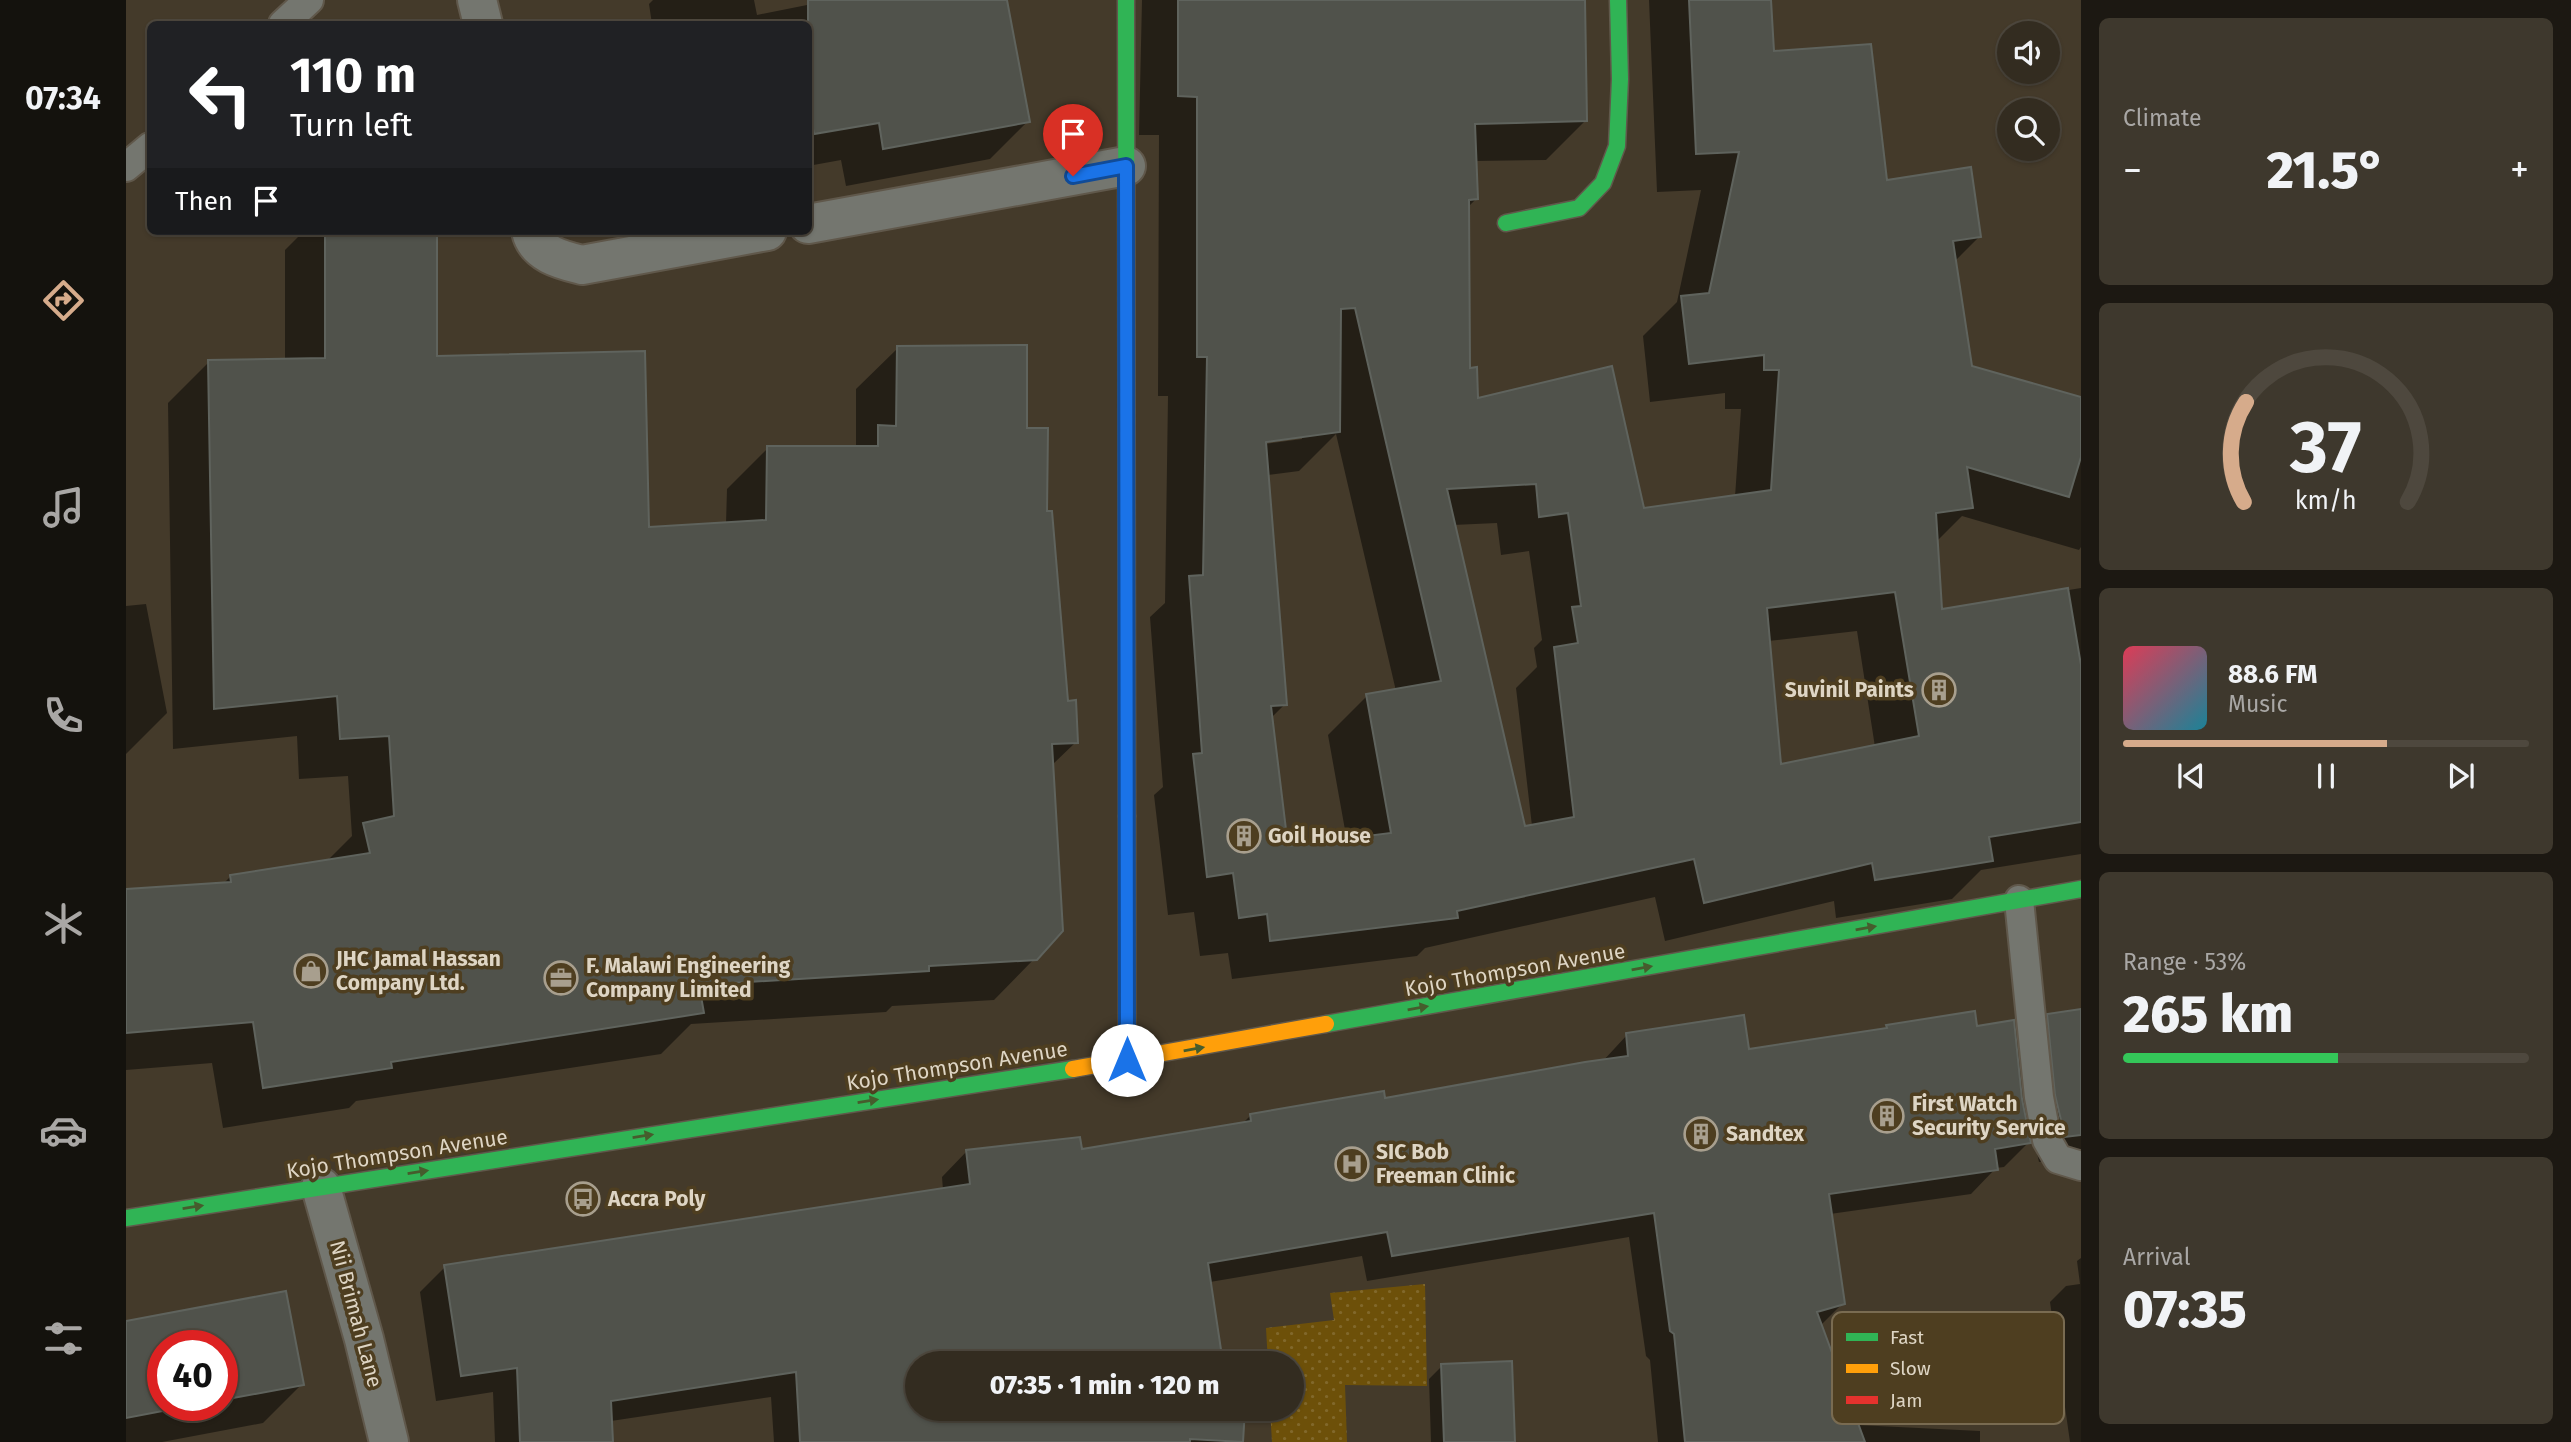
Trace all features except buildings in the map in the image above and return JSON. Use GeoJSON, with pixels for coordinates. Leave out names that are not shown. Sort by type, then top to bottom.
{"type":"FeatureCollection","features":[{"type":"Feature","properties":{"kind":"main road"},"geometry":{"type":"LineString","coordinates":[[1126,0],[1127,1060]]}},
{"type":"Feature","properties":{"kind":"main road"},"geometry":{"type":"LineString","coordinates":[[1506,223],[1579,208],[1603,183],[1617,146],[1620,79],[1618,0]]}},
{"type":"Feature","properties":{"kind":"main road","name":"Kojo Thompson Avenue"},"geometry":{"type":"LineString","coordinates":[[126,1218],[1127,1060],[2081,889]]}},
{"type":"Feature","properties":{"kind":"street"},"geometry":{"type":"LineString","coordinates":[[477,0],[482,21]]}},
{"type":"Feature","properties":{"kind":"street"},"geometry":{"type":"LineString","coordinates":[[812,223],[1126,166]]}},
{"type":"Feature","properties":{"kind":"street"},"geometry":{"type":"LineString","coordinates":[[532,235],[552,257],[582,265],[745,235]]}},
{"type":"Feature","properties":{"kind":"street","name":"Nii Brimah Lane"},"geometry":{"type":"LineString","coordinates":[[321,1187],[364,1339],[389,1442]]}},
{"type":"Feature","properties":{"kind":"lane"},"geometry":{"type":"LineString","coordinates":[[286,21],[309,0]]}},
{"type":"Feature","properties":{"kind":"lane"},"geometry":{"type":"LineString","coordinates":[[126,167],[147,150]]}},
{"type":"Feature","properties":{"kind":"lane"},"geometry":{"type":"LineString","coordinates":[[2019,900],[2039,1097],[2047,1140],[2058,1159],[2081,1166]]}},
{"type":"Feature","properties":{"kind":"shaded area"},"geometry":{"type":"Polygon","coordinates":[[[1425,1284],[1427,1386],[1345,1385],[1347,1442],[1272,1442],[1271,1421],[1304,1421],[1304,1351],[1267,1351],[1266,1328],[1334,1320],[1330,1293],[1425,1284]]]}},
{"type":"Feature","properties":{"kind":"traffic: fast"},"geometry":{"type":"LineString","coordinates":[[1126,0],[1127,816]]}},
{"type":"Feature","properties":{"kind":"traffic: fast"},"geometry":{"type":"LineString","coordinates":[[1506,223],[1579,208],[1603,183],[1617,146],[1620,79],[1618,0]]}},
{"type":"Feature","properties":{"kind":"traffic: fast"},"geometry":{"type":"LineString","coordinates":[[1326,1024],[2081,889]]}},
{"type":"Feature","properties":{"kind":"traffic: fast"},"geometry":{"type":"LineString","coordinates":[[126,1218],[1073,1069]]}},
{"type":"Feature","properties":{"kind":"traffic: slow"},"geometry":{"type":"LineString","coordinates":[[1073,1069],[1326,1024]]}},
{"type":"Feature","properties":{"kind":"traffic: jam"},"geometry":{"type":"LineString","coordinates":[[1127,816],[1127,1060]]}},
{"type":"Feature","properties":{"kind":"place","name":"Suvinil Paints"},"geometry":{"type":"Point","coordinates":[1939,690]}},
{"type":"Feature","properties":{"kind":"place","name":"Goil House"},"geometry":{"type":"Point","coordinates":[1244,836]}},
{"type":"Feature","properties":{"kind":"place","name":"JHC Jamal Hassan Company Ltd."},"geometry":{"type":"Point","coordinates":[311,971]}},
{"type":"Feature","properties":{"kind":"place","name":"F. Malawi Engineering Company Limited"},"geometry":{"type":"Point","coordinates":[561,978]}},
{"type":"Feature","properties":{"kind":"place","name":"First Watch Security Service"},"geometry":{"type":"Point","coordinates":[1887,1116]}},
{"type":"Feature","properties":{"kind":"place","name":"Sandtex"},"geometry":{"type":"Point","coordinates":[1701,1134]}},
{"type":"Feature","properties":{"kind":"place","name":"SIC Bob Freeman Clinic"},"geometry":{"type":"Point","coordinates":[1352,1164]}},
{"type":"Feature","properties":{"kind":"place","name":"Accra Poly"},"geometry":{"type":"Point","coordinates":[583,1199]}},
{"type":"Feature","properties":{"kind":"route"},"geometry":{"type":"LineString","coordinates":[[1073,176],[1126,166],[1127,1060]]}}]}
